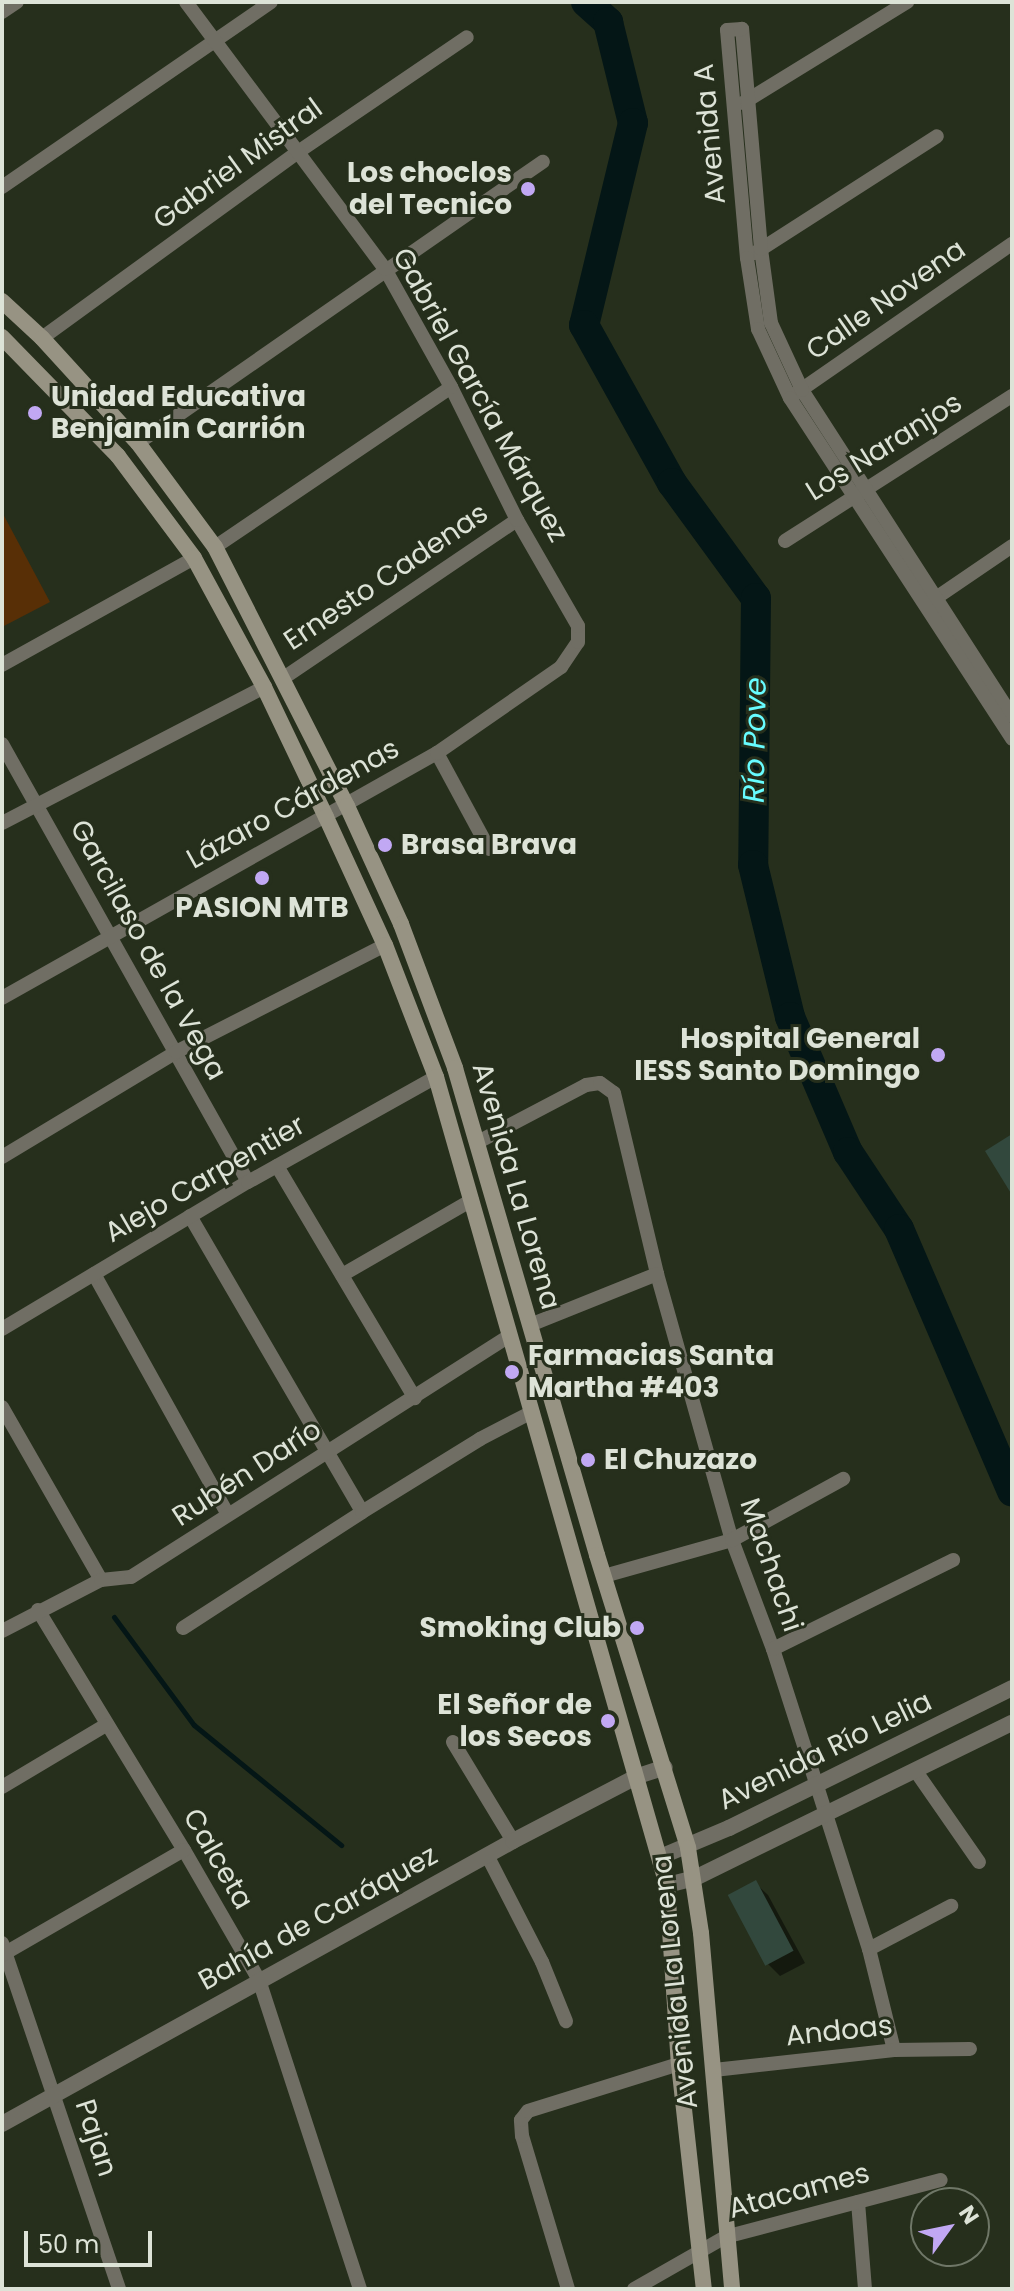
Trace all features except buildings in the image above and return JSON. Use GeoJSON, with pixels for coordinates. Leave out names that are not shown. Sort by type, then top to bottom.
{"type":"FeatureCollection","features":[{"type":"Feature","properties":{"kind":"main road","name":"Avenida La Lorena"},"geometry":{"type":"LineString","coordinates":[[2,301],[42,338],[138,443],[215,547],[285,677],[347,806],[401,924],[455,1068],[604,1576],[665,1767],[695,1878],[732,2289]]}},
{"type":"Feature","properties":{"kind":"main road","name":"Avenida La Lorena"},"geometry":{"type":"LineString","coordinates":[[2,337],[118,456],[194,558],[264,687],[326,817],[385,945],[436,1077],[667,1885],[674,1943],[679,2064],[704,2289]]}},
{"type":"Feature","properties":{"kind":"street"},"geometry":{"type":"LineString","coordinates":[[2,12],[17,2]]}},
{"type":"Feature","properties":{"kind":"street","name":"Gabriel García Márquez"},"geometry":{"type":"LineString","coordinates":[[186,2],[385,269],[451,387],[517,520],[578,626]]}},
{"type":"Feature","properties":{"kind":"street"},"geometry":{"type":"LineString","coordinates":[[2,187],[271,2]]}},
{"type":"Feature","properties":{"kind":"street"},"geometry":{"type":"LineString","coordinates":[[742,104],[907,2]]}},
{"type":"Feature","properties":{"kind":"street","name":"Gabriel Mistral"},"geometry":{"type":"LineString","coordinates":[[42,338],[298,152],[467,37]]}},
{"type":"Feature","properties":{"kind":"street","name":"Avenida A"},"geometry":{"type":"LineString","coordinates":[[742,104],[771,323],[796,394]]}},
{"type":"Feature","properties":{"kind":"street","name":"Avenida A"},"geometry":{"type":"LineString","coordinates":[[742,104],[747,258],[758,329],[796,394],[930,602],[1005,707],[1012,739]]}},
{"type":"Feature","properties":{"kind":"street"},"geometry":{"type":"LineString","coordinates":[[747,258],[937,136]]}},
{"type":"Feature","properties":{"kind":"street"},"geometry":{"type":"LineString","coordinates":[[138,443],[543,162]]}},
{"type":"Feature","properties":{"kind":"street","name":"Calle Novena"},"geometry":{"type":"LineString","coordinates":[[796,394],[1012,244]]}},
{"type":"Feature","properties":{"kind":"street"},"geometry":{"type":"LineString","coordinates":[[215,547],[451,387]]}},
{"type":"Feature","properties":{"kind":"street","name":"Los Naranjos"},"geometry":{"type":"LineString","coordinates":[[785,541],[1012,396]]}},
{"type":"Feature","properties":{"kind":"street","name":"Ernesto Cadenas"},"geometry":{"type":"LineString","coordinates":[[285,677],[517,520]]}},
{"type":"Feature","properties":{"kind":"street"},"geometry":{"type":"LineString","coordinates":[[930,602],[1012,546]]}},
{"type":"Feature","properties":{"kind":"street"},"geometry":{"type":"LineString","coordinates":[[2,665],[194,558]]}},
{"type":"Feature","properties":{"kind":"street","name":"Lázaro Cárdenas"},"geometry":{"type":"LineString","coordinates":[[2,998],[437,753],[561,667],[578,642],[578,626]]}},
{"type":"Feature","properties":{"kind":"street"},"geometry":{"type":"LineString","coordinates":[[2,823],[264,687]]}},
{"type":"Feature","properties":{"kind":"street","name":"Garcilaso de la Vega"},"geometry":{"type":"LineString","coordinates":[[2,744],[248,1182]]}},
{"type":"Feature","properties":{"kind":"street"},"geometry":{"type":"LineString","coordinates":[[437,753],[489,849]]}},
{"type":"Feature","properties":{"kind":"street"},"geometry":{"type":"LineString","coordinates":[[2,1157],[176,1052],[385,945]]}},
{"type":"Feature","properties":{"kind":"street","name":"Alejo Carpentier"},"geometry":{"type":"LineString","coordinates":[[2,1329],[248,1182],[436,1077]]}},
{"type":"Feature","properties":{"kind":"street","name":"Machachi"},"geometry":{"type":"LineString","coordinates":[[478,1142],[586,1085],[600,1083],[614,1093],[657,1274],[732,1540],[773,1649],[869,1949],[894,2050]]}},
{"type":"Feature","properties":{"kind":"street"},"geometry":{"type":"LineString","coordinates":[[277,1166],[415,1398]]}},
{"type":"Feature","properties":{"kind":"street"},"geometry":{"type":"LineString","coordinates":[[342,1275],[472,1200]]}},
{"type":"Feature","properties":{"kind":"street"},"geometry":{"type":"LineString","coordinates":[[190,1216],[362,1512]]}},
{"type":"Feature","properties":{"kind":"street"},"geometry":{"type":"LineString","coordinates":[[94,1274],[227,1513]]}},
{"type":"Feature","properties":{"kind":"street"},"geometry":{"type":"LineString","coordinates":[[530,1325],[657,1274]]}},
{"type":"Feature","properties":{"kind":"street","name":"Rubén Darío"},"geometry":{"type":"LineString","coordinates":[[2,1631],[101,1580],[131,1577],[197,1536],[227,1513],[510,1336]]}},
{"type":"Feature","properties":{"kind":"street"},"geometry":{"type":"LineString","coordinates":[[2,1407],[101,1580]]}},
{"type":"Feature","properties":{"kind":"street"},"geometry":{"type":"LineString","coordinates":[[183,1628],[362,1512],[480,1439],[532,1412]]}},
{"type":"Feature","properties":{"kind":"street"},"geometry":{"type":"LineString","coordinates":[[604,1576],[732,1540],[843,1479]]}},
{"type":"Feature","properties":{"kind":"street"},"geometry":{"type":"LineString","coordinates":[[773,1649],[953,1560]]}},
{"type":"Feature","properties":{"kind":"street","name":"Calceta"},"geometry":{"type":"LineString","coordinates":[[38,1610],[259,1980],[360,2289]]}},
{"type":"Feature","properties":{"kind":"street","name":"Avenida Río Lelia"},"geometry":{"type":"LineString","coordinates":[[660,1857],[688,1848],[1012,1688]]}},
{"type":"Feature","properties":{"kind":"street","name":"Avenida Río Lelia"},"geometry":{"type":"LineString","coordinates":[[667,1885],[695,1878],[1012,1723]]}},
{"type":"Feature","properties":{"kind":"street"},"geometry":{"type":"LineString","coordinates":[[2,1787],[106,1725]]}},
{"type":"Feature","properties":{"kind":"street"},"geometry":{"type":"LineString","coordinates":[[453,1742],[513,1841]]}},
{"type":"Feature","properties":{"kind":"street","name":"Bahía de Caráquez"},"geometry":{"type":"LineString","coordinates":[[2,2124],[513,1841],[638,1776],[665,1767]]}},
{"type":"Feature","properties":{"kind":"street"},"geometry":{"type":"LineString","coordinates":[[915,1770],[979,1862]]}},
{"type":"Feature","properties":{"kind":"street"},"geometry":{"type":"LineString","coordinates":[[4,1950],[184,1850]]}},
{"type":"Feature","properties":{"kind":"street"},"geometry":{"type":"LineString","coordinates":[[487,1855],[542,1962],[566,2021]]}},
{"type":"Feature","properties":{"kind":"street"},"geometry":{"type":"LineString","coordinates":[[869,1949],[951,1906]]}},
{"type":"Feature","properties":{"kind":"street","name":"Pajan"},"geometry":{"type":"LineString","coordinates":[[4,1950],[119,2289]]}},
{"type":"Feature","properties":{"kind":"street","name":"Andoas"},"geometry":{"type":"LineString","coordinates":[[714,2070],[894,2050],[970,2049]]}},
{"type":"Feature","properties":{"kind":"street"},"geometry":{"type":"LineString","coordinates":[[568,2289],[522,2136],[521,2120],[528,2111],[679,2064]]}},
{"type":"Feature","properties":{"kind":"street","name":"Atacames"},"geometry":{"type":"LineString","coordinates":[[634,2289],[725,2237],[941,2180]]}},
{"type":"Feature","properties":{"kind":"street"},"geometry":{"type":"LineString","coordinates":[[858,2202],[865,2289]]}},
{"type":"Feature","properties":{"kind":"shaded area"},"geometry":{"type":"Polygon","coordinates":[[[2,512],[50,602],[2,627],[2,512]]]}},
{"type":"Feature","properties":{"kind":"waterway","name":"Río Pove"},"geometry":{"type":"LineString","coordinates":[[586,2],[608,22],[633,123],[584,325],[672,483],[756,598],[753,865],[790,1017],[848,1152],[899,1229],[1012,1492]]}},
{"type":"Feature","properties":{"kind":"waterway"},"geometry":{"type":"LineString","coordinates":[[114,1617],[194,1725],[341,1845]]}},
{"type":"Feature","properties":{"kind":"place","name":"Los choclos del Tecnico"},"geometry":{"type":"Point","coordinates":[528,189]}},
{"type":"Feature","properties":{"kind":"place","name":"Unidad Educativa Benjamín Carrión"},"geometry":{"type":"Point","coordinates":[35,413]}},
{"type":"Feature","properties":{"kind":"place","name":"Brasa Brava"},"geometry":{"type":"Point","coordinates":[385,845]}},
{"type":"Feature","properties":{"kind":"place","name":"PASION MTB"},"geometry":{"type":"Point","coordinates":[262,878]}},
{"type":"Feature","properties":{"kind":"place","name":"Hospital General IESS Santo Domingo"},"geometry":{"type":"Point","coordinates":[938,1055]}},
{"type":"Feature","properties":{"kind":"place","name":"Farmacias Santa Martha #403"},"geometry":{"type":"Point","coordinates":[512,1372]}},
{"type":"Feature","properties":{"kind":"place","name":"El Chuzazo"},"geometry":{"type":"Point","coordinates":[588,1460]}},
{"type":"Feature","properties":{"kind":"place","name":"Smoking Club"},"geometry":{"type":"Point","coordinates":[637,1628]}},
{"type":"Feature","properties":{"kind":"place","name":"El Señor de los Secos"},"geometry":{"type":"Point","coordinates":[608,1721]}}]}
